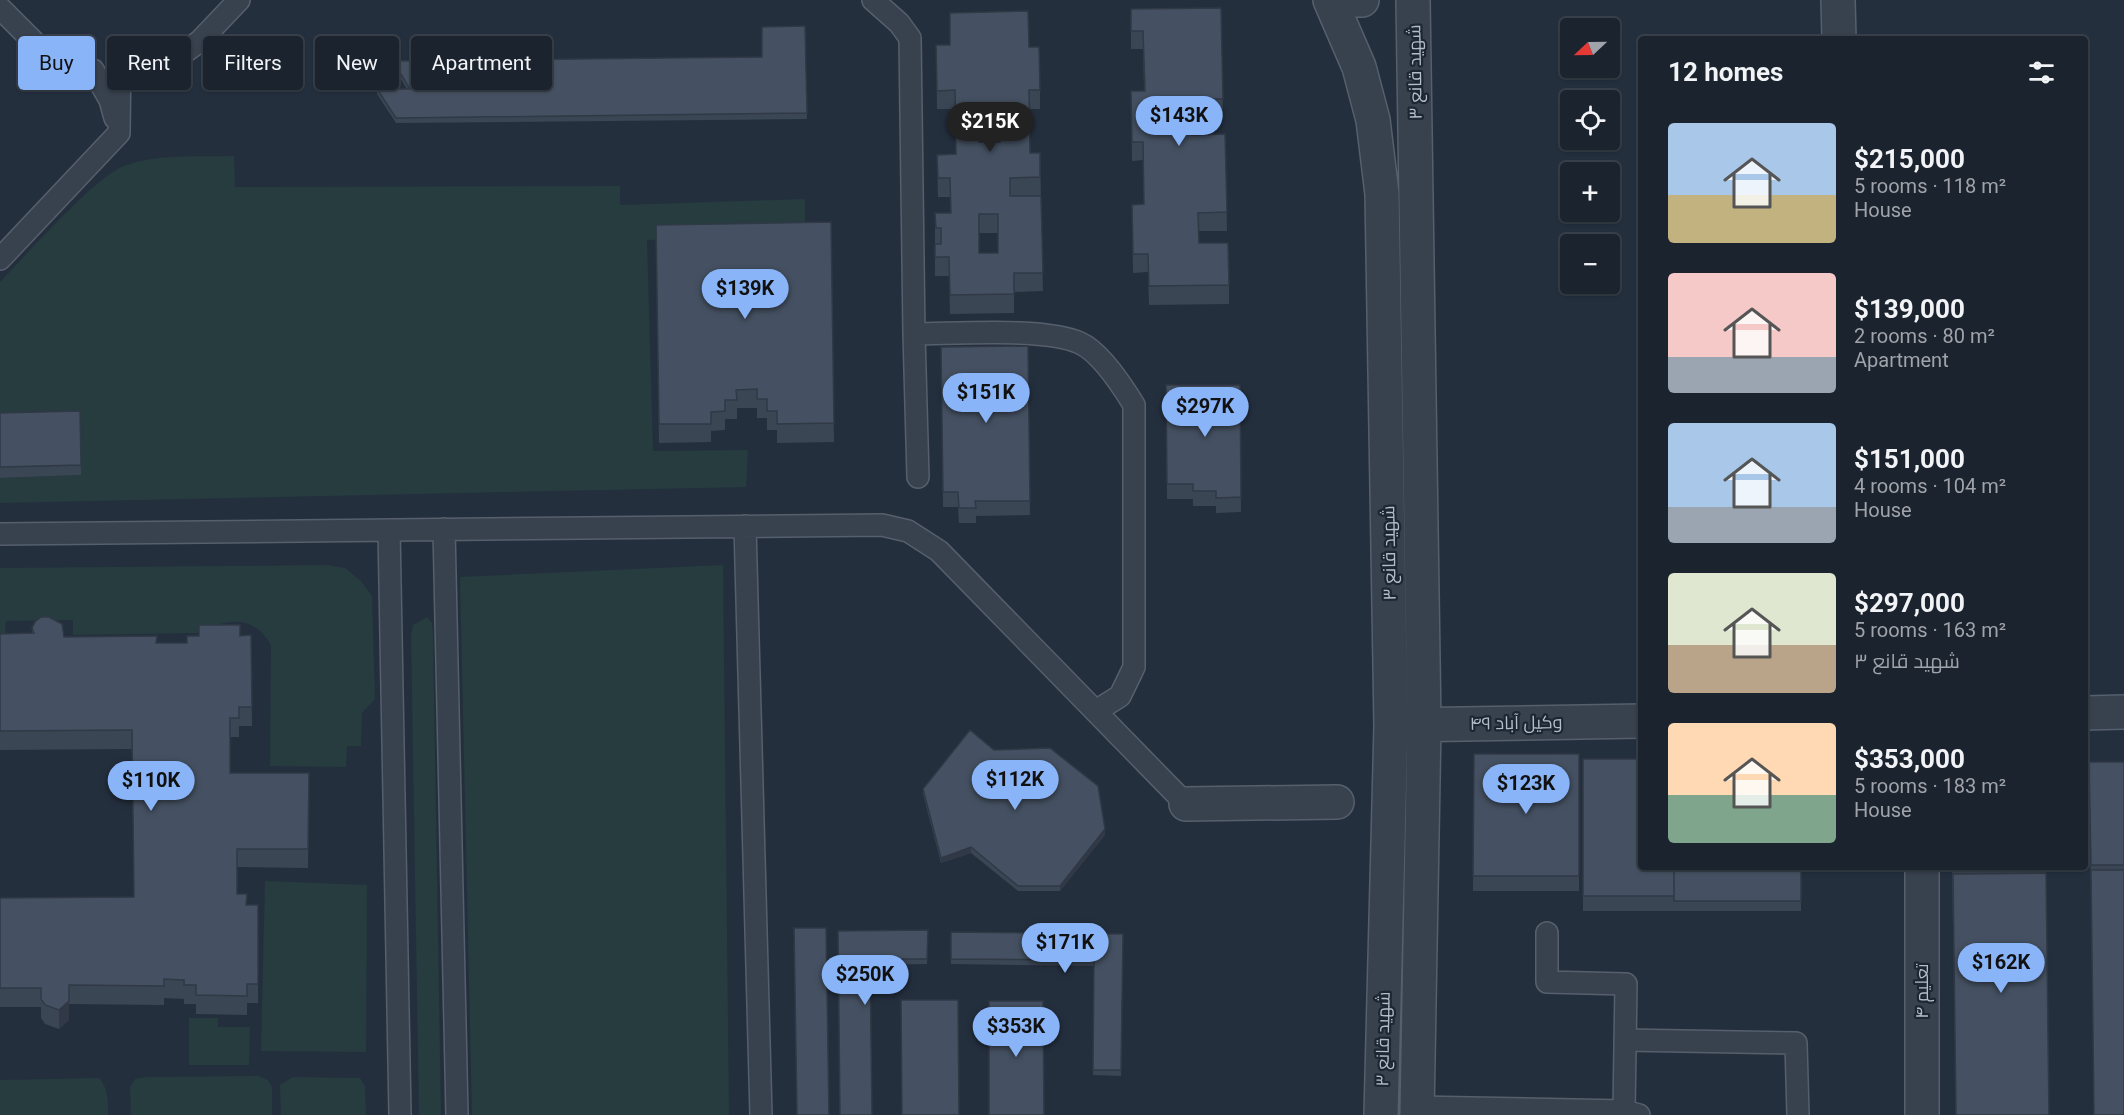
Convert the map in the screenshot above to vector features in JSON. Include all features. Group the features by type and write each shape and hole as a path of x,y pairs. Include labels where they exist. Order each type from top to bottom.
{"street":[{"name":"شهید قانع ۳","path":"1330,0 1359,67 1373,120 1382,194 1392,726 1381,1115"},
{"name":"شهید قانع ۳","path":"1413,0 1424,724 1417,1111"},
{"path":"1839,0 1839,36"},
{"path":"2088,713 2124,712"},
{"name":"وکیل آباد ۴۹","path":"1392,726 1638,722"},
{"path":"1186,804 1337,802"},
{"name":"تعلیم ۴","path":"1922,870 1922,1115"}],"lane":[{"path":"191,48 239,0"},
{"path":"873,0 899,23 910,38 918,477"},
{"path":"0,8 48,56 93,70 110,100 119,133"},
{"path":"0,259 119,133 120,90"},
{"path":"914,334 1042,334 1081,343 1114,373 1134,405 1134,667 1120,696 1096,711"},
{"path":"0,534 882,525 908,531 939,551 1186,804"},
{"path":"744,526 761,1115"},
{"path":"444,529 457,1115"},
{"path":"389,530 400,1115"},
{"path":"1417,1111 1632,1113 1625,1040 1626,984 1546,982 1547,933"},
{"path":"1625,1040 1796,1043 1798,1115"}],"green space":[{"path":"234,156 235,187 620,186 620,205 805,199 805,235 647,240 653,451 748,450 746,487 0,503 0,478 81,475 0,423 0,282 79,200 124,166 165,157"},
{"path":"328,565 345,568 361,581 372,596 375,699 362,713 361,746 347,746 346,767 270,766 271,645 264,635 247,623 219,624 197,633 73,635 73,620 6,621 5,636 0,636 0,568"},
{"path":"723,565 729,1115 472,1115 460,577"},
{"path":"427,617 432,623 433,634 441,1115 419,1115 411,635 413,625"},
{"path":"265,881 367,885 366,1052 261,1051"},
{"path":"189,1018 218,1018 218,1027 250,1027 249,1065 189,1065"},
{"path":"258,1076 268,1080 272,1087 272,1115 131,1115 130,1087 135,1079"},
{"path":"293,1077 360,1078 365,1086 366,1115 281,1115 280,1085"},
{"path":"99,1078 106,1091 108,1115 0,1115 0,1080"}],"building":[{"path":"1221,8 1223,99 1191,99 1192,135 1225,134 1227,212 1198,213 1199,243 1228,243 1229,285 1149,286 1148,254 1133,254 1132,205 1144,204 1143,142 1132,142 1131,91 1145,91 1143,31 1131,31 1131,9"},
{"path":"1028,11 1029,47 1039,47 1040,90 1029,90 1030,153 1040,153 1040,177 1010,178 1010,196 1041,196 1043,273 1014,273 1014,294 950,295 949,257 935,257 935,244 941,244 941,228 936,228 935,213 951,213 950,178 938,178 937,155 956,154 955,90 937,91 936,45 950,45 950,13","holes":["978,104 1000,104 1000,142 979,142","979,214 998,214 998,253 979,253"]},
{"path":"805,26 807,113 396,118 378,90 410,89 399,71 399,61 411,61 411,90 552,90 552,59 762,57 762,27"},
{"path":"831,222 834,423 777,424 777,411 767,411 767,399 757,399 757,389 736,390 737,400 725,400 725,411 711,412 711,424 659,424 656,225"},
{"path":"1028,346 1030,501 975,501 976,508 959,508 958,492 943,492 941,347"},
{"path":"1166,385 1240,385 1241,497 1216,498 1216,491 1193,491 1193,484 1167,484"},
{"path":"80,411 81,465 0,467 0,413"},
{"path":"41,617 49,617 62,624 64,637 157,636 156,643 187,643 187,636 199,636 199,625 240,625 240,636 251,635 252,707 239,707 239,718 230,718 230,773 309,773 308,849 237,849 237,894 247,894 246,905 258,905 258,984 247,984 247,996 196,995 196,985 184,985 184,980 164,979 164,986 69,985 69,1001 59,1010 45,1005 41,999 41,988 0,988 0,898 134,897 132,730 0,731 0,634 34,633 32,628"},
{"path":"970,730 994,750 1050,748 1098,786 1105,829 1060,886 1018,886 971,847 941,858 923,789"},
{"path":"1474,754 1579,754 1579,876 1473,876"},
{"path":"1583,759 1638,759 1638,870 1674,870 1674,896 1583,896"},
{"path":"2089,762 2124,762 2124,865 2091,865"},
{"path":"1674,870 1801,870 1801,901 1674,901"},
{"path":"2091,870 2124,870 2124,1115 2094,1115"},
{"path":"2046,873 2049,1115 1956,1115 1953,874"},
{"path":"794,928 826,928 829,1115 797,1115"},
{"path":"928,930 927,959 870,959 872,1115 840,1115 838,931"},
{"path":"951,932 1123,934 1121,1070 1093,1070 1094,960 951,959"},
{"path":"901,1000 958,1000 959,1115 902,1115"},
{"path":"989,1001 1043,1001 1044,1115 989,1115"}]}
